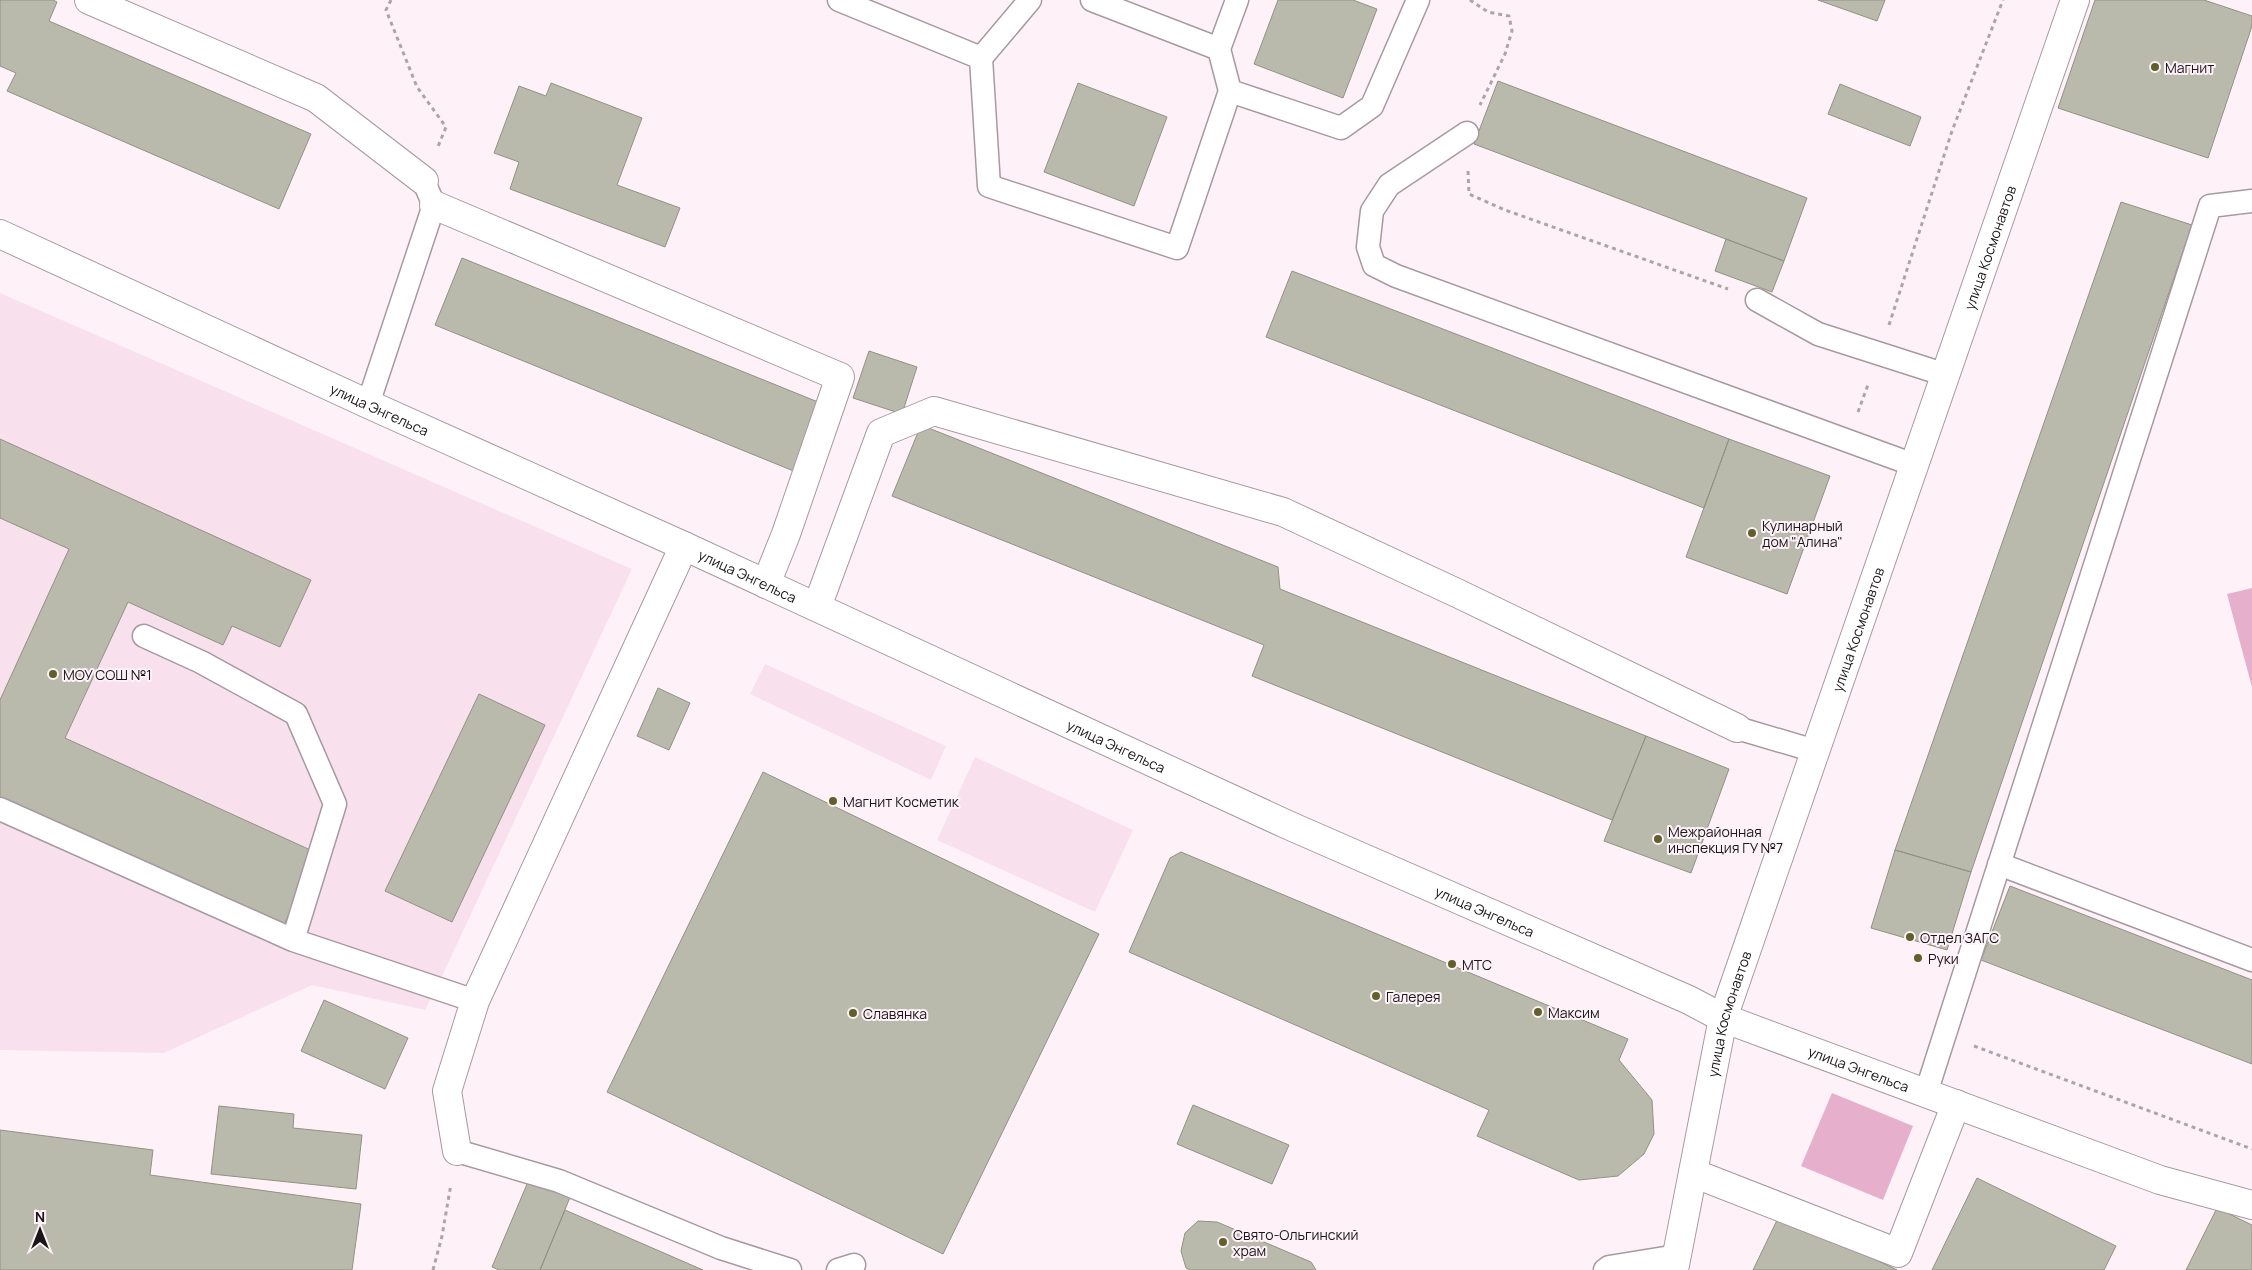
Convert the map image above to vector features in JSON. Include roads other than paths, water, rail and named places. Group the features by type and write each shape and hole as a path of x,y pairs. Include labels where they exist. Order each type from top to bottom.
{"street":[{"path":"89,0 316,98 429,193 840,377 786,534 766,584"},
{"name":"улица Космонавтов","path":"1676,1263 1723,1018 2075,0"},
{"name":"улица Энгельса","path":"0,234 368,404 684,546 1288,825 1680,996 1723,1018 2160,1180 2252,1205"},
{"path":"816,607 881,433 934,411 1283,512 1459,594 1737,728"},
{"path":"457,1151 447,1091 475,1001 684,546"},
{"path":"1693,1173 1898,1253 1956,1104"}],"lane":[{"path":"840,0 981,58"},
{"path":"1030,0 981,58 989,186 1177,248 1230,91 1219,48 1237,0"},
{"path":"1092,0 1219,48"},
{"path":"1230,91 1341,128 1372,106 1418,0"},
{"path":"1467,133 1389,185 1372,211 1368,247 1374,265 1396,276 1914,465"},
{"path":"368,404 429,193"},
{"path":"1926,1092 2210,206 2252,201"},
{"path":"1757,300 1818,334 1946,375"},
{"path":"144,636 201,662 296,714 335,804 292,940"},
{"path":"1737,728 1815,751"},
{"path":"0,809 292,940 475,1001"},
{"path":"1999,864 2252,960"},
{"path":"457,1151 559,1181 721,1248 790,1270"},
{"path":"1605,1270 1610,1267 1676,1263"}],"place":[{"name":"Магнит","path":"2155,67"},
{"name":"Кулинарный дом \"Алина\"","path":"1752,533"},
{"name":"МОУ СОШ №1","path":"53,674"},
{"name":"Магнит Косметик","path":"833,801"},
{"name":"Межрайонная инспекция ГУ №7","path":"1658,839"},
{"name":"Отдел ЗАГС","path":"1910,937"},
{"name":"Руки","path":"1918,958"},
{"name":"МТС","path":"1452,964"},
{"name":"Галерея","path":"1376,996"},
{"name":"Максим","path":"1538,1012"},
{"name":"Славянка","path":"853,1013"},
{"name":"Свято-Ольгинский храм","path":"1223,1242"}]}
